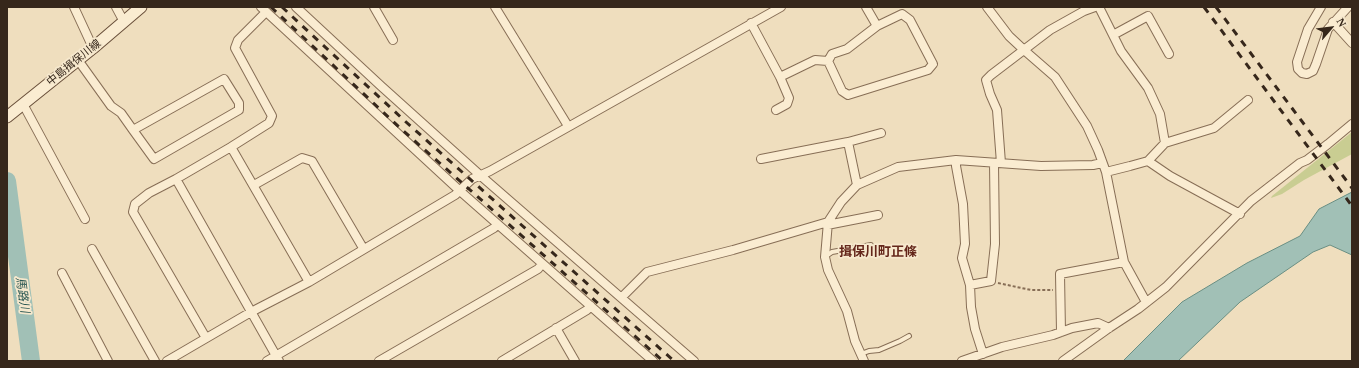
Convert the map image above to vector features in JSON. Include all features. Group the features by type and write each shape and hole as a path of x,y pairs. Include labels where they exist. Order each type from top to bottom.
{"main road":[{"name":"中島揖保川線","path":"7,117 93,48 141,7"}],"street":[{"path":"74,7 93,48"},
{"path":"116,7 124,22"},
{"path":"296,7 481,176 694,361"},
{"path":"374,7 394,40"},
{"path":"496,7 568,126"},
{"path":"167,361 251,312 309,282 363,248 460,191 472,180 781,7"},
{"path":"866,7 877,26"},
{"path":"987,7 1009,36 1056,77 1087,126 1106,172 1124,262 1146,302"},
{"path":"970,285 991,281 995,244 998,163 997,110 986,80 1050,30 1084,11 1095,7"},
{"path":"1099,7 1122,51 1148,88 1160,114 1165,143"},
{"path":"1321,7 1308,30 1297,62 1298,68 1302,73 1307,74 1313,71 1328,29 1348,7"},
{"path":"206,338 133,212 135,204 149,193 231,147 269,123 272,116 235,48 238,40 263,9 497,225 652,361"},
{"path":"902,14 910,20 933,64 928,70 848,95 842,91 828,61 832,54 848,49 877,26 902,14"},
{"path":"1113,35 1148,16 1170,54"},
{"path":"1333,22 1352,42"},
{"path":"751,23 780,77 789,98 787,104 776,110"},
{"path":"78,60 111,106 121,113 133,130 154,159 239,110 239,103 224,79 133,130"},
{"path":"780,77 815,60 828,61"},
{"path":"1106,172 1148,161 1165,143 1214,128 1248,100"},
{"path":"21,105 85,219"},
{"path":"1063,361 1166,287 1240,214 1251,201 1300,163 1307,160 1328,144 1352,124"},
{"path":"762,159 848,142 881,133"},
{"path":"848,142 857,185"},
{"path":"231,147 309,282"},
{"path":"254,185 302,158 312,161 363,248"},
{"path":"862,358 855,342 847,311 828,270 825,257 827,224 841,202 857,185 898,167 956,160 1041,166 1093,165 1102,163"},
{"path":"956,160 963,204 965,244 962,258 970,285 971,307 975,329 983,354"},
{"path":"1148,161 1170,176 1240,214"},
{"path":"176,179 277,358"},
{"path":"622,298 647,272 827,224 878,215"},
{"path":"267,361 277,358 497,225"},
{"path":"92,250 155,361"},
{"path":"1061,332 1060,274 1124,262"},
{"path":"379,361 538,269 542,264"},
{"path":"62,273 108,361"},
{"path":"503,361 587,310 591,306"},
{"path":"962,361 974,359 1002,347 1072,328 1098,323 1109,328"},
{"path":"556,328 575,361"}],"lane":[{"path":"825,257 832,252 871,245"},
{"path":"862,358 869,351 879,350 909,336"}],"path":[{"path":"991,281 1031,290 1060,290"}],"green space":[{"path":"1352,132 1352,154 1304,180 1282,194 1271,198 1272,196"}],"water":[{"path":"1352,192 1352,255 1330,245 1313,252 1240,302 1178,361 1123,361 1182,302 1247,263 1300,236 1319,209"}],"waterway":[{"name":"馬路川","path":"7,181 31,361"}],"railway":[{"path":"271,7 399,127 663,361"},
{"path":"282,7 406,122 674,361"},
{"path":"1204,7 1352,206"},
{"path":"1216,7 1352,188"}],"district":[{"name":"揖保川町正條","path":"878,253"}]}
